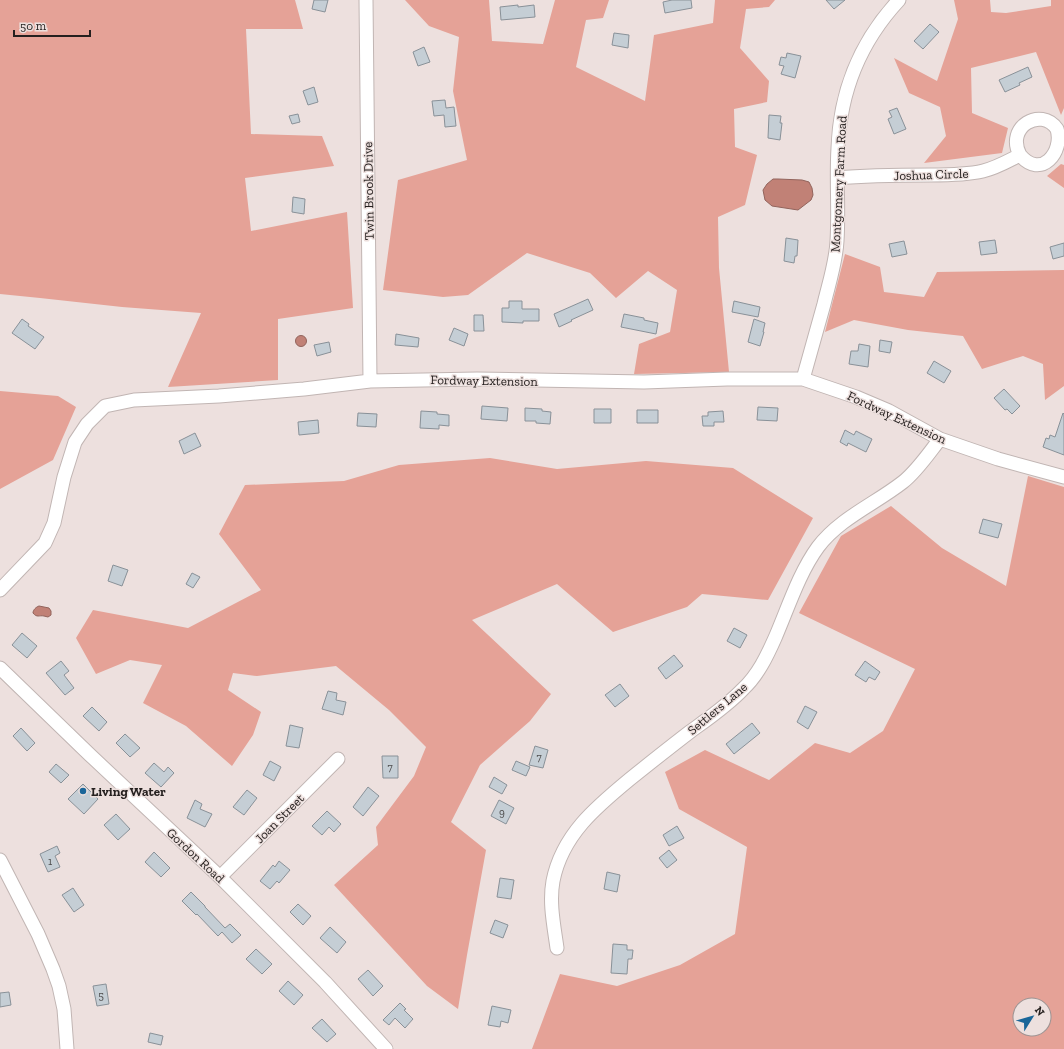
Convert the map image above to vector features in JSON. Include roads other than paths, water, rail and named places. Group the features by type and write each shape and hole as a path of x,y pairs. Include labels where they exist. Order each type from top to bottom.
{"street":[{"name":"Twin Brook Drive","path":"366,0 370,381"},
{"name":"Montgomery Farm Road","path":"803,380 831,278 837,242 839,125 843,102 850,79 864,46 876,26 899,0"},
{"name":"Joshua Circle","path":"838,178 855,176 966,174 994,168 1020,155"},
{"name":"Fordway Extension","path":"0,590 48,538 54,523 64,477 75,442 87,424 105,406 134,400 304,390 370,381 429,379 644,382 727,379 803,380 856,397 889,411 940,439 998,459 1064,477"},
{"name":"Settlers Lane","path":"557,948 551,905 553,881 564,848 577,828 602,802 744,689 764,660 803,573 818,548 833,530 843,522 905,481 923,462 940,439"},
{"name":"Gordon Road","path":"0,668 220,877 324,982 386,1049"},
{"name":"Joan Street","path":"220,877 338,759"},
{"path":"0,860 38,934 53,969 59,986 64,1009 68,1049"}],"place":[{"name":"Living Water","path":"83,791"}]}
